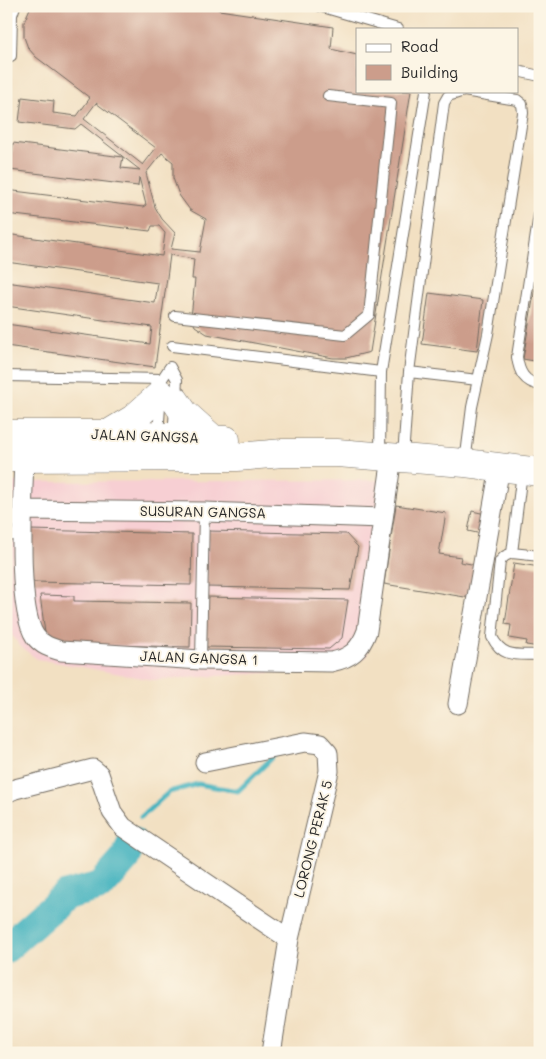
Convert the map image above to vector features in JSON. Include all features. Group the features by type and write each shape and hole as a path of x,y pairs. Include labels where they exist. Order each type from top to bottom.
{"main road":[{"path":"108,434 133,418 166,391 184,413 213,439"},
{"name":"JALAN GANGSA","path":"6,434 108,434 165,447 237,457 283,453 392,457 521,470"},
{"name":"JALAN GANGSA","path":"15,458 165,447 213,439 242,441 283,453"}],"street":[{"name":"JALAN GANGSA 1","path":"15,458 23,510 14,535 26,615 36,638 46,646 61,651 201,660 331,662 343,660 355,653 362,644 367,631 392,457"},
{"path":"458,704 521,470"},
{"name":"SUSURAN GANGSA","path":"23,510 204,512 383,518"},
{"name":"LORONG PERAK 5","path":"205,762 305,742 320,744 328,753 329,771 289,939 271,1053"},
{"path":"6,793 93,769 99,774 112,812 123,827 289,939"}],"lane":[{"path":"11,56 12,15 15,6"},
{"path":"319,6 395,28"},
{"path":"518,71 540,76"},
{"path":"392,457 381,372 426,92"},
{"path":"392,457 408,372 444,103 448,96 461,92"},
{"path":"465,463 478,380 488,334 523,113 522,104 517,100 470,92"},
{"path":"175,316 346,335 369,315 391,103 328,96"},
{"path":"540,208 517,357 519,372 526,380 540,385"},
{"path":"172,346 381,372"},
{"path":"408,372 478,380"},
{"path":"6,376 166,391"},
{"path":"165,447 166,391"},
{"path":"165,447 166,391"},
{"path":"512,553 521,470"},
{"path":"201,660 204,512"},
{"path":"540,556 512,553 505,556 500,562 492,637 497,648 506,653 540,656"}],"shaded area":[{"path":"396,480 367,657 329,669 153,680 37,659 21,647 8,630 7,482"}],"building":[{"path":"31,6 214,6 219,10 333,27 331,49 356,55 356,92 411,92 370,352 346,358 333,358 207,334 195,326 191,318 195,279 192,279 194,259 170,255 155,367 6,346 6,324 150,344 152,327 6,306 6,282 155,303 158,283 6,262 6,234 162,256 165,233 159,226 152,226 150,231 6,214 6,190 143,207 146,205 139,177 138,186 10,170 13,143 123,157 121,168 140,170 81,124 75,129 19,122 22,97 54,101 53,113 77,116 90,98 36,57 28,48 24,37 24,22","holes":["96,103 156,148 143,165 84,119","162,153 173,162 173,178 179,195 190,210 206,219 200,252 171,249 175,233 162,219 155,207 146,173"]},
{"path":"540,264 540,362 523,359"},
{"path":"429,293 483,300 477,351 422,344"},
{"path":"396,505 446,513 439,554 461,557 460,562 477,565 471,598 384,584"},
{"path":"472,511 490,515 486,535 468,531"},
{"path":"30,530 192,534 191,585 32,582"},
{"path":"208,531 346,534 358,547 350,590 207,587"},
{"path":"514,563 540,567 540,647 526,645 527,641 509,638 511,625 505,624"},
{"path":"40,595 74,596 74,601 191,603 190,647 57,644 45,633"},
{"path":"206,597 348,600 342,638 329,649 205,647"}],"waterway":[{"path":"141,817 169,792 198,784 238,791 275,755"},
{"path":"6,948 66,895 101,886 126,858 132,842"}]}
